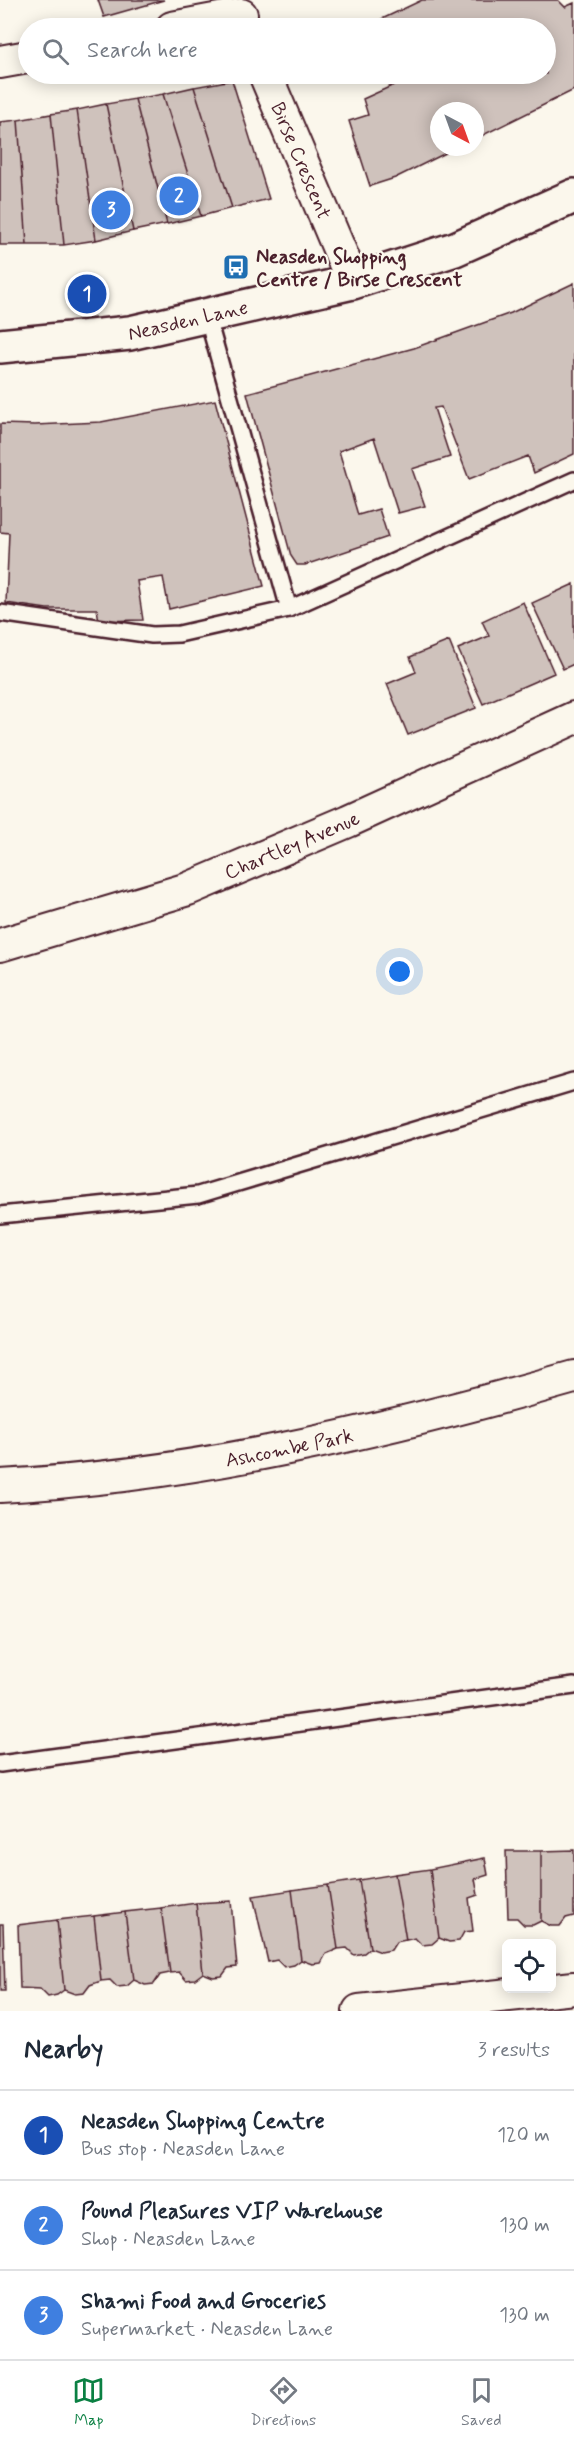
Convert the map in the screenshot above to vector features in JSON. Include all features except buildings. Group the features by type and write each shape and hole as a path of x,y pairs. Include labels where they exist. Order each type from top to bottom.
{"street":[{"path":"221,18 241,14"},
{"path":"0,62 18,59"},
{"name":"Birse Crescent","path":"269,84 353,282"},
{"name":"Neasden Lane","path":"0,346 130,333 353,282 455,249 574,196"},
{"name":"Chartley Avenue","path":"0,945 188,889 348,821 574,718"},
{"name":"Ashcombe Park","path":"0,1486 39,1484 236,1460 464,1408 574,1377"},
{"path":"359,2011 574,1988"}],"lane":[{"path":"207,316 289,609"},
{"path":"0,613 152,635 179,634 289,609 574,480"},
{"path":"0,1215 198,1195 574,1082"},
{"path":"0,1764 574,1686"}],"place":[{"name":"Pound Pleasures VIP Warehouse","path":"179,196"},
{"name":"Shami Food and Groceries","path":"111,210"},
{"name":"Neasden Shopping Centre / Birse Crescent","path":"236,267"},
{"name":"Neasden Shopping Centre","path":"87,294"}]}
